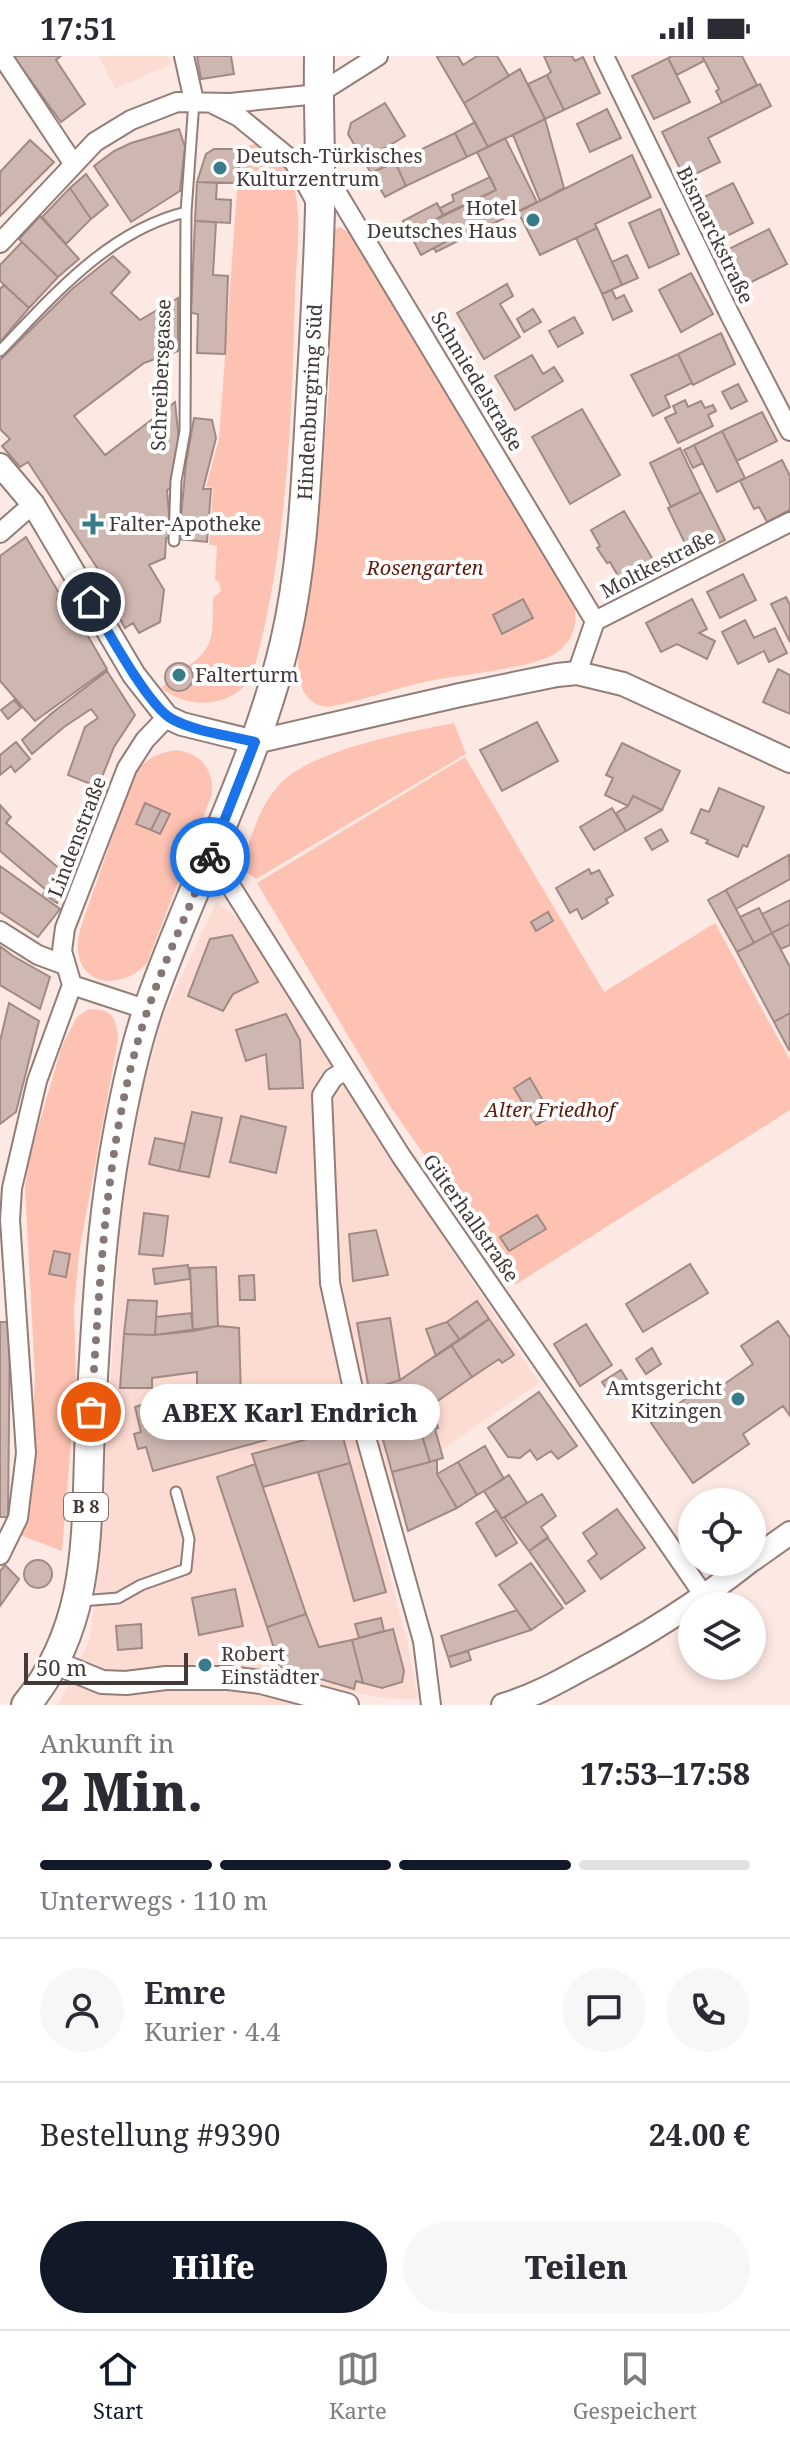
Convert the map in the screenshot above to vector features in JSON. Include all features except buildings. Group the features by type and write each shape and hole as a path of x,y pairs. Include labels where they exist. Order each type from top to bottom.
{"main road":[{"name":"Hindenburgring Süd","path":"255,742 286,640 303,523 320,209 319,56"},
{"name":"B 8","path":"26,1705 56,1663 78,1602 84,1562 91,1412 108,1195 129,1082 148,1010 255,742"}],"street":[{"path":"2,56 73,163"},
{"name":"Schreibersgasse","path":"184,56 202,102"},
{"path":"0,243 95,142 131,120 177,102 318,94 378,56"},
{"name":"Bismarckstraße","path":"604,56 790,431"},
{"path":"202,102 239,117 294,162 320,209"},
{"name":"Schmiedelstraße","path":"319,165 595,621"},
{"path":"0,465 33,504 134,675 167,717 182,724 255,742 474,692 577,673 623,684 790,761"},
{"path":"0,533 33,504"},
{"name":"Moltkestraße","path":"577,673 595,621 790,522"},
{"name":"Lindenstraße","path":"72,985 62,951 65,928 127,768 145,740 167,717"},
{"name":"Güterhallstraße","path":"209,860 225,877 401,1156 702,1592"},
{"path":"0,931 38,955 65,965"},
{"path":"0,1555 18,1518 26,1453 5,1216 37,1081 72,985 148,1010"},
{"path":"346,1070 333,1078 322,1095 330,1283 355,1398 423,1641 431,1705"},
{"path":"766,1550 790,1533"},
{"path":"711,1592 731,1576"},
{"path":"503,1705 553,1684 640,1640 678,1615"},
{"path":"56,1663 102,1682 228,1678 261,1682 347,1705"}],"lane":[{"name":"Schreibersgasse","path":"174,541 176,481 185,431 186,212 202,102"},
{"path":"0,351 85,266 141,227 186,212"},
{"path":"78,1602 118,1598 141,1585 186,1569 189,1539 176,1492"}],"shaded area":[{"path":"99,56 168,56 171,64 115,89"},
{"path":"216,902 245,924 368,1122 539,1383 370,1499 408,1645 418,1699 386,1698 327,1688 327,1705 56,1705 61,1701 90,1638 99,1568 121,1209 143,1089 163,1016"}],"green space":[{"path":"260,142 288,170 298,209 286,486 273,582 252,677 233,695 222,700 197,702 184,700 161,688 166,684 172,690 180,691 191,685 193,677 188,666 204,652 208,644 213,598 221,591 219,582 215,580 217,546 209,545 213,488 206,487 219,439 240,149"},
{"name":"Rosengarten","path":"340,227 349,233 361,250 570,593 576,618 568,641 556,653 545,658 514,667 429,681 327,707 311,701 306,695 300,682 298,657 319,512 329,388 332,235 333,230"},
{"path":"454,723 466,754 256,879 242,869 252,833 268,799 284,780 299,769 364,743"},
{"path":"176,750 192,755 204,764 211,777 212,794 147,963 126,978 103,980 85,969 79,959 78,941 82,924 134,775 152,758"},
{"name":"Alter Friedhof","path":"465,757 604,992 715,923 790,1060 790,1110 515,1285 390,1106 257,883"},
{"path":"89,1009 112,1016 118,1039 79,1253 74,1309 76,1383 62,1551 20,1535 31,1453 35,1378 25,1187 30,1154 62,1046 77,1017"}],"way so far":[{"path":"91,1412 108,1195 129,1082 148,1010 210,857"}],"place":[{"name":"Deutsch-Türkisches Kulturzentrum","path":"220,168"},
{"name":"Hotel Deutsches Haus","path":"533,220"},
{"name":"Falter-Apotheke","path":"93,524"},
{"name":"Falterturm","path":"179,675"},
{"name":"Amtsgericht Kitzingen","path":"738,1399"},
{"name":"ABEX Karl Endrich","path":"91,1412"},
{"name":"Robert Einstädter","path":"205,1665"}],"route":[{"path":"91,602 134,675 167,717 182,724 255,742 210,857"}]}
